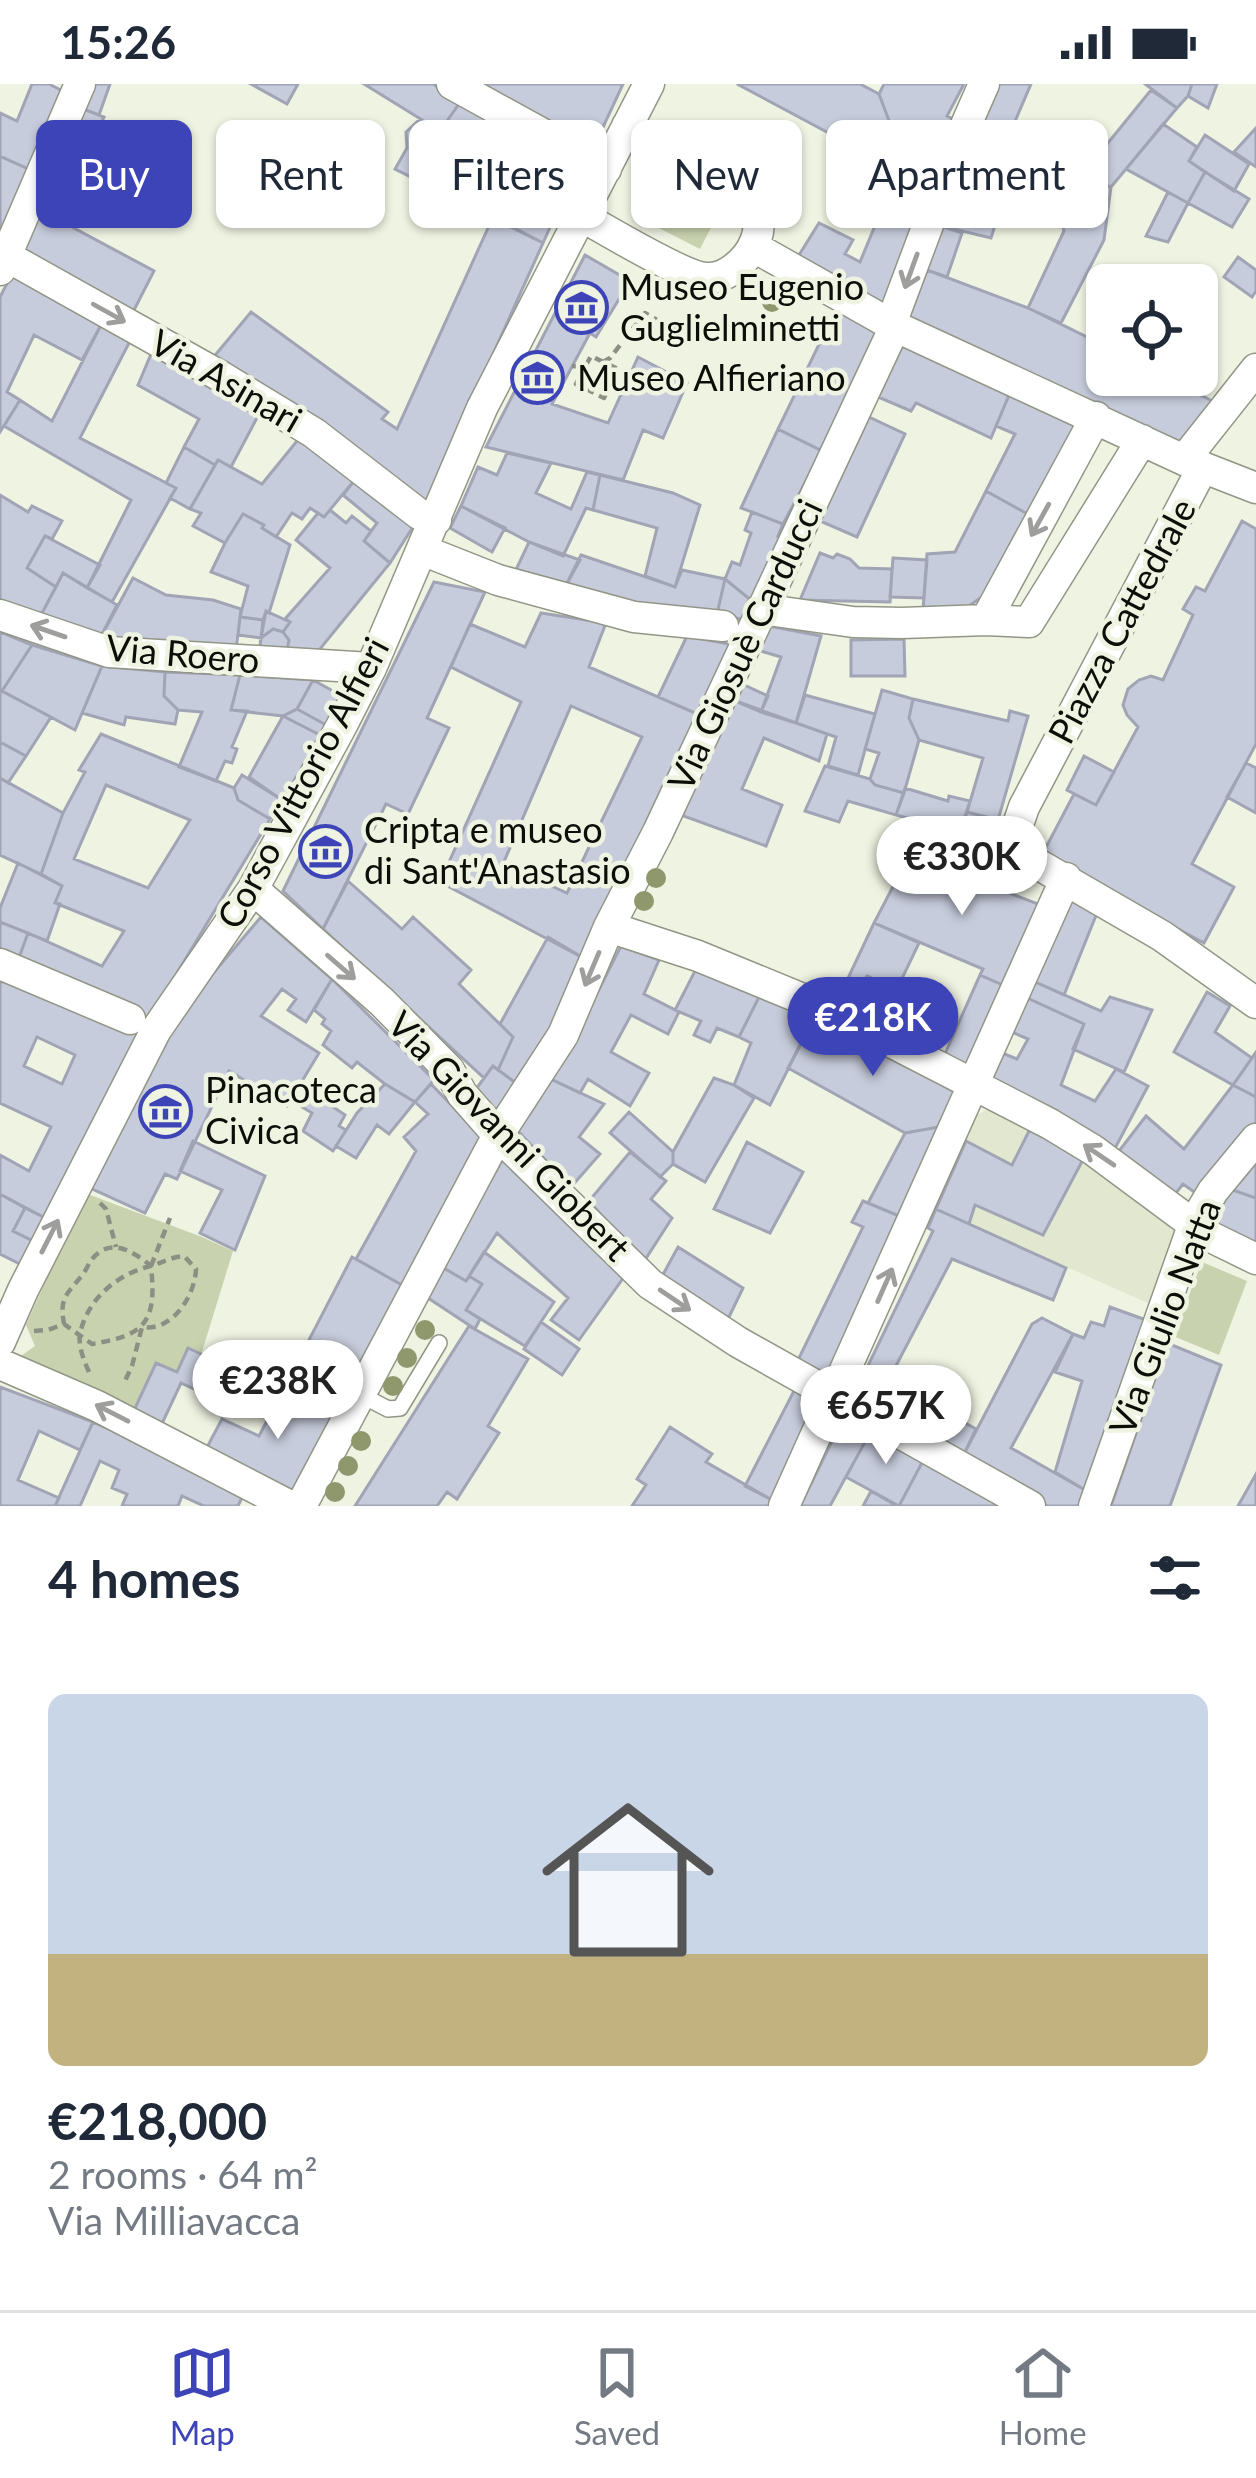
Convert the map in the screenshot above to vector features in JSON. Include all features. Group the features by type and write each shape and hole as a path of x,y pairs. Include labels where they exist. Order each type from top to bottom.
{"street":[{"path":"3,263 80,84"},
{"path":"452,84 517,120"},
{"name":"Corso Vittorio Alfieri","path":"607,165 649,84"},
{"name":"Via Giosuè Carducci","path":"302,1506 498,1135 563,1035 609,927 890,338 984,84"},
{"path":"604,228 707,278 736,269 754,247 761,220 753,195 627,126"},
{"name":"Corso Vittorio Alfieri","path":"1,1346 11,1284 156,1030 253,889 371,668 482,408 575,228"},
{"path":"754,247 892,325 1193,464 1250,390"},
{"name":"Via Asinari","path":"3,263 222,377 314,433 419,514 436,520"},
{"path":"761,609 853,622 986,620 1096,417"},
{"name":"Piazza Cattedrale","path":"986,620 1029,622 1142,440"},
{"name":"Piazza Cattedrale","path":"1066,878 1010,848 1024,807 1193,464 1256,488"},
{"path":"422,550 497,580 634,617 723,626"},
{"name":"Via Roero","path":"0,615 109,652 371,668"},
{"path":"784,1506 1066,878 1162,936 1256,1003"},
{"name":"Via Giovanni Giobert","path":"253,889 399,1019 449,1070 462,1094 498,1135 650,1284 738,1342 1030,1506"},
{"path":"609,927 698,956 827,1009 1050,1124 1093,1150 1208,1236 1256,1259"},
{"path":"0,964 130,1019"},
{"name":"Via Giulio Natta","path":"1094,1506 1194,1223 1213,1191 1256,1139"},
{"path":"1,1346 97,1406 290,1506"}],"lane":[{"path":"361,1395 388,1409 400,1408 440,1343"}],"path":[{"path":"603,362 645,313 685,336"},
{"path":"591,356 618,370 604,398 576,384 585,368 591,356"},
{"path":"572,366 585,368"},
{"path":"612,382 622,392"},
{"path":"95,1199 106,1209 116,1247"},
{"path":"117,1390 133,1366 152,1306 151,1266 170,1218"},
{"path":"79,1337 87,1316 113,1281 132,1270 151,1266 175,1256 184,1256 196,1269 196,1279 185,1303 166,1324 92,1344 79,1337 64,1324 64,1296 94,1257 116,1247 132,1249 151,1266"},
{"path":"1,1346 64,1324"}],"shaded area":[{"path":"659,228 711,228 700,249"},
{"path":"992,1107 1086,1154 1178,1222 1150,1304 936,1209 977,1115"},
{"path":"85,1193 233,1251 201,1355 188,1348 177,1372 156,1363 130,1419 18,1358 35,1346 26,1325"},
{"path":"1202,1262 1247,1281 1219,1355 1173,1336"}],"building":[{"path":"32,84 49,84 70,95 59,120 36,120 36,173 0,156 0,113 17,121"},
{"path":"87,84 110,84 99,115 78,107"},
{"path":"251,84 298,84 287,104"},
{"path":"364,84 433,84 461,101 448,120 422,120"},
{"path":"469,84 623,84 606,120 535,120"},
{"path":"737,84 860,84 879,94 889,120 826,120 826,132"},
{"path":"884,84 964,84 947,116 955,120 889,120 879,94"},
{"path":"996,84 1031,84 1016,120 981,120"},
{"path":"1145,84 1192,84 1177,108"},
{"path":"1192,84 1217,84 1208,108 1188,96"},
{"path":"1151,90 1177,108 1111,187 1108,143"},
{"path":"461,101 494,120 448,120"},
{"path":"78,107 104,117 103,120 72,120"},
{"path":"1163,124 1197,147 1189,161 1205,172 1188,203 1126,169"},
{"path":"1256,128 1256,167 1234,152"},
{"path":"409,129 409,176 395,169 407,148"},
{"path":"1205,135 1249,164 1234,191 1189,161"},
{"path":"0,156 36,175 0,252"},
{"path":"1205,172 1249,199 1232,227 1188,203"},
{"path":"1168,192 1188,203 1168,242 1146,236"},
{"path":"36,200 36,228 74,228 154,271 133,312 13,251"},
{"path":"819,223 853,240 845,254 860,262 874,228 915,228 883,309 794,263"},
{"path":"488,228 514,228 543,243 426,503 212,359 251,312 388,412 382,419 397,429"},
{"path":"513,228 550,228 543,243"},
{"path":"940,228 962,233 947,277 927,270"},
{"path":"949,228 994,228 991,238"},
{"path":"1106,228 1104,240 1092,264 1086,264 1086,275 1061,323 1028,308 1064,231"},
{"path":"585,255 630,281 596,337 590,333 552,404 608,423 638,357 687,383 663,438 643,430 623,480 486,447"},
{"path":"1238,257 1256,270 1252,297 1224,277"},
{"path":"927,270 1028,308 1086,337 1086,396 1202,396 1216,403 1182,449 908,320"},
{"path":"12,274 101,325 82,360 34,335 7,392 20,400 0,432 0,297"},
{"path":"839,303 885,325 822,451 778,429"},
{"path":"101,325 130,341 80,438 176,488 112,602 87,588 131,500 4,426 20,400 52,421"},
{"path":"905,340 1012,388 991,438 916,403 911,411 878,397"},
{"path":"151,354 259,414 231,467 218,460 215,465 184,447 199,419 138,385"},
{"path":"1012,388 1076,418 1080,430 1033,517 986,491 1015,434 996,426"},
{"path":"869,417 905,434 857,537 820,521"},
{"path":"778,429 822,451 783,524 741,508"},
{"path":"301,436 358,476 324,517 310,508 302,519 292,513 276,537 243,514 225,543 193,526 201,513 190,509 218,460 262,484"},
{"path":"184,447 215,465 190,509 170,498 176,488 166,483"},
{"path":"507,453 551,463 536,493 571,509 587,472 600,475 593,510 586,508 563,556 461,506 478,467 497,475"},
{"path":"600,475 673,493 700,505 675,587 645,576 657,528 593,510"},
{"path":"358,476 416,522 390,563 364,541 377,523 343,495"},
{"path":"986,491 1033,517 998,580 982,597 967,607 923,610 927,554 955,552"},
{"path":"0,495 28,512 32,506 62,521 52,539 45,536 27,568 56,587 40,617 0,602"},
{"path":"461,506 505,528 492,552 450,528"},
{"path":"330,510 346,523 352,516 371,531 364,541 390,563 311,660 287,650 289,640 283,632 290,622 285,619 330,568 296,540 318,513 324,517"},
{"path":"752,512 783,524 752,601 725,579 732,562 740,565 751,533 745,530"},
{"path":"243,514 290,545 263,620 240,617 248,586 211,572"},
{"path":"1242,521 1256,529 1256,744 1192,864 1234,887 1204,943 1042,855 1074,794 1096,805 1138,727 1123,705 1128,689 1151,676 1163,680 1193,615 1183,609 1196,587 1205,591"},
{"path":"45,536 100,565 87,588 63,573 56,587 27,568"},
{"path":"529,542 580,560 563,591 513,576"},
{"path":"820,553 850,559 859,568 892,569 890,602 800,600"},
{"path":"581,555 675,587 682,570 725,579 717,614 648,611 563,591"},
{"path":"893,558 927,560 924,598 890,597"},
{"path":"63,573 117,605 99,640 40,617"},
{"path":"133,578 166,595 213,600 241,609 236,650 145,645 102,635"},
{"path":"725,579 752,601 745,620 717,614"},
{"path":"434,582 485,592 427,718 449,728 408,814 386,804 323,929 283,891"},
{"path":"266,611 290,622 283,632 273,629 261,638"},
{"path":"541,613 606,623 589,667 702,716 587,960 440,882 521,702 451,667 470,624 525,647","holes":["571,706 642,737 567,893 503,864"]},
{"path":"240,617 263,620 261,638 238,635"},
{"path":"764,625 821,636 796,723 761,712 781,657 754,649"},
{"path":"273,629 289,640 287,650 265,655 261,638"},
{"path":"0,632 32,645 2,691 51,717 26,756 0,742"},
{"path":"687,636 734,645 702,716 658,697"},
{"path":"904,639 905,676 851,676 851,640"},
{"path":"32,645 102,666 75,730 2,691"},
{"path":"102,666 165,672 164,696 178,710 175,724 126,717 124,725 82,713"},
{"path":"165,672 240,675 231,710 247,711 232,747 237,749 232,763 225,761 216,781 179,767 202,712 178,710 164,696"},
{"path":"240,675 313,680 297,709 283,716 231,710"},
{"path":"313,680 344,697 328,726 297,709"},
{"path":"740,683 768,696 761,712 733,700"},
{"path":"882,690 913,699 909,718 919,740 904,793 875,785 870,779 879,753 865,749"},
{"path":"805,695 875,714 858,775 828,766 836,737 796,723"},
{"path":"913,699 1008,721 1010,711 1028,716 998,820 967,812 983,758 919,740 909,718"},
{"path":"733,700 827,734 819,761 764,738 742,789 782,805 766,846 678,814"},
{"path":"297,709 328,726 322,736 283,716"},
{"path":"283,716 322,736 282,800 249,777"},
{"path":"101,734 234,788 238,800 270,819 148,1021 17,963 28,933 102,966 124,931 55,903 62,886 41,874 63,813 85,772 79,770","holes":["106,785 190,820 148,888 74,859"]},
{"path":"0,742 26,756 8,783 0,778"},
{"path":"1084,756 1114,772 1096,805 1067,790"},
{"path":"1246,763 1256,768 1256,813 1227,797"},
{"path":"825,766 904,793 896,815 848,801 839,822 805,811"},
{"path":"242,775 282,800 270,819 238,800 234,788"},
{"path":"0,778 63,813 41,874 0,855"},
{"path":"905,788 948,801 949,796 970,801 960,832 896,815"},
{"path":"967,812 998,820 990,850 957,840"},
{"path":"976,846 990,850 979,882 965,876"},
{"path":"909,856 952,865 951,871 1046,907 1012,989 980,975 983,969 874,923"},
{"path":"18,863 62,886 47,941 0,922 0,908"},
{"path":"348,881 402,929 413,917 471,970 459,984 513,1037 498,1070 493,1066 484,1078 323,929"},
{"path":"1069,899 1097,913 1064,995 1031,980"},
{"path":"261,917 332,979 306,1022 288,1010 296,999 282,989 261,1016 319,1053 287,1106 229,1071 177,1179 165,1174 145,1213 88,1187 186,1005"},
{"path":"0,922 28,933 17,963 0,957"},
{"path":"874,923 919,943 897,989 867,976 856,998 884,1012 875,1031 834,1008"},
{"path":"548,937 587,960 520,1086 498,1070 513,1037 500,1024"},
{"path":"621,946 659,960 644,994 679,1012 668,1034 631,1015 611,1052 649,1073 630,1106 588,1079 580,1093 551,1079"},
{"path":"696,969 761,993 739,1037 717,1028 710,1042 694,1035 701,1021 675,1010"},
{"path":"7,970 142,1031 49,1220 0,1194 0,1155 29,1171 51,1127 0,1103 0,984","holes":["37,1037 75,1055 62,1084 24,1066"]},
{"path":"980,975 1012,989 971,1081 940,1065"},
{"path":"332,979 434,1080 415,1102 357,1062 352,1068 323,1045 331,1031 314,1010"},
{"path":"1031,980 1101,1011 1110,997 1152,1010 1124,1072 1073,1049 1084,1024 1023,996"},
{"path":"1207,992 1230,1006 1215,1032 1252,1058 1233,1085 1174,1052"},
{"path":"761,993 816,1014 770,1105 734,1085 751,1043 739,1037"},
{"path":"1023,996 1084,1024 1061,1085 1095,1101 1116,1069 1148,1086 1113,1152 986,1081 1002,1053 1017,1059 1028,1039 1007,1030"},
{"path":"816,1014 964,1097 950,1125 905,1133 788,1068"},
{"path":"1256,1052 1256,1097 1233,1085"},
{"path":"493,1066 520,1086 500,1112 473,1093"},
{"path":"714,1078 754,1098 705,1182 673,1164 673,1152"},
{"path":"551,1079 604,1104 579,1137 600,1154 571,1187 517,1130"},
{"path":"385,1084 415,1102 389,1134 377,1125 356,1158 336,1146 357,1113"},
{"path":"431,1084 486,1141 409,1289 356,1259 416,1151 404,1137 428,1114 415,1102"},
{"path":"1233,1085 1256,1097 1256,1125 1197,1194 1183,1184 1172,1198 1116,1155 1146,1116 1184,1149"},
{"path":"311,1092 345,1115 339,1126 346,1130 333,1151 303,1131 312,1113 302,1107"},
{"path":"629,1112 673,1152 673,1164 660,1177 610,1133"},
{"path":"950,1125 911,1221 868,1203 905,1133"},
{"path":"1031,1127 1086,1154 1043,1235 975,1205 969,1224 936,1209 966,1141 1012,1165"},
{"path":"193,1141 265,1176 235,1250 200,1233 222,1190 180,1171"},
{"path":"747,1142 803,1172 770,1233 714,1209"},
{"path":"630,1152 666,1181 651,1199 672,1218 643,1263 589,1201"},
{"path":"505,1155 624,1277 579,1340 551,1320 568,1298 497,1233 466,1281 442,1267"},
{"path":"1256,1156 1256,1198 1230,1189"},
{"path":"1230,1189 1256,1198 1256,1247 1206,1225"},
{"path":"0,1194 25,1208 13,1231 37,1243 24,1266 0,1254"},
{"path":"863,1201 911,1221 833,1384 796,1364 863,1227 852,1222"},
{"path":"25,1208 49,1220 37,1243 13,1231"},
{"path":"936,1209 1066,1268 1053,1300 952,1259 888,1381 976,1429 962,1458 862,1403 849,1379 855,1367 865,1372 933,1231 928,1228"},
{"path":"678,1247 743,1288 727,1321 660,1280"},
{"path":"484,1252 554,1302 525,1346 466,1310 482,1284 469,1276"},
{"path":"352,1257 409,1289 339,1417 284,1388"},
{"path":"442,1267 482,1284 466,1310 480,1319 475,1329 425,1296"},
{"path":"1110,1307 1146,1320 1090,1493 1055,1472 1082,1381 1055,1372 1073,1334 1084,1338 1091,1322 1104,1326"},
{"path":"1042,1318 1073,1334 1011,1448 1090,1493 1084,1506 1047,1506 962,1458 1032,1324"},
{"path":"541,1322 579,1349 562,1375 524,1349"},
{"path":"469,1326 528,1359 488,1426 499,1433 457,1499 447,1492 437,1506 355,1506"},
{"path":"1167,1343 1221,1365 1170,1506 1111,1506"},
{"path":"188,1348 246,1375 231,1406 181,1383 158,1432 130,1419 156,1363 177,1372"},
{"path":"0,1387 93,1422 80,1450 39,1431 18,1480 59,1498 55,1506 0,1506"},
{"path":"796,1387 821,1400 774,1501 745,1486"},
{"path":"284,1388 339,1417 297,1494 205,1451 222,1419 259,1436"},
{"path":"845,1415 872,1429 830,1506 800,1506"},
{"path":"93,1422 247,1487 238,1506 204,1506 182,1496 178,1506 122,1506 127,1494 112,1488 119,1470 100,1461 80,1506 55,1506"},
{"path":"670,1427 712,1454 706,1462 776,1506 632,1506 646,1485 637,1479"},
{"path":"872,1429 925,1457 899,1506 846,1477"},
{"path":"925,1457 1013,1506 899,1506"},
{"path":"1256,1474 1256,1506 1238,1506"},
{"path":"871,1491 897,1506 863,1506"}],"place":[{"name":"Museo Eugenio Guglielminetti","path":"581,308"},
{"name":"Museo Alfieriano","path":"538,378"},
{"name":"Cripta e museo di Sant'Anastasio","path":"325,851"},
{"name":"Pinacoteca Civica","path":"166,1111"}]}
